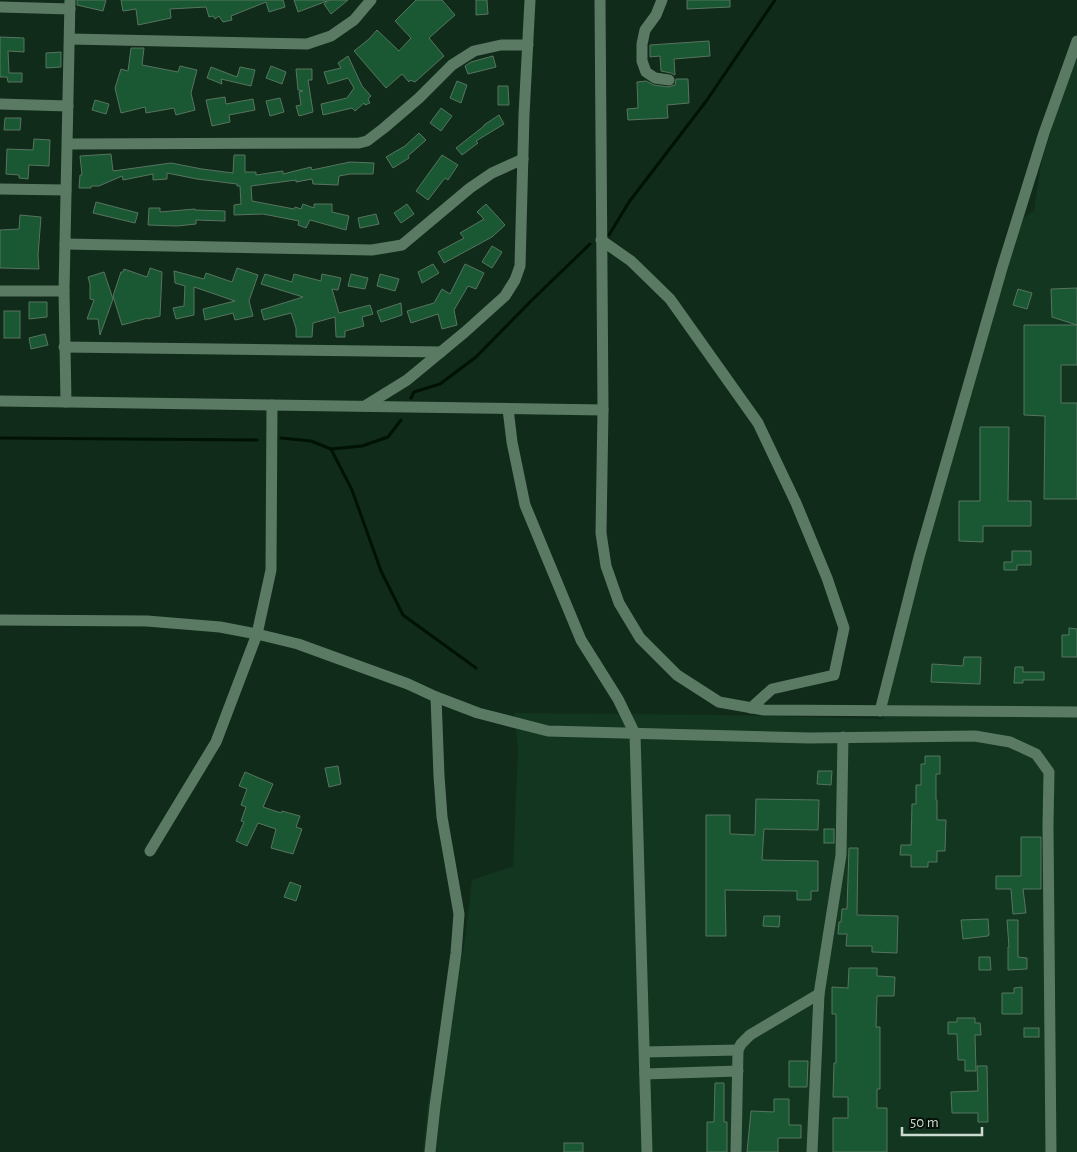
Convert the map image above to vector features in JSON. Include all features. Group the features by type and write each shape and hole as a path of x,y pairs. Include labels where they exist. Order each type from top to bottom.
{"street":[{"path":"70,39 307,44 331,36 354,20 371,0"},
{"path":"364,407 407,380 457,340 504,296 515,280 520,266 530,0"},
{"path":"600,0 603,410 601,533 606,566 620,603 640,638 677,675 719,702 751,708 764,710 1077,712"},
{"path":"662,0 656,15 645,30 642,44 642,61 646,72 655,78 669,80"},
{"path":"0,7 70,4 64,292 66,402"},
{"path":"880,711 919,557 1002,268 1044,133 1077,41"},
{"path":"68,144 359,143 367,141 384,128 419,98 452,65 474,52 501,45 528,45"},
{"path":"0,104 68,106"},
{"path":"65,244 372,250 402,245 470,188 492,173 523,159"},
{"path":"0,189 66,190"},
{"path":"601,240 630,261 670,299 758,423 796,503 827,578 844,628 834,675 772,689 751,708"},
{"path":"0,291 64,292"},
{"path":"64,347 441,352"},
{"path":"0,401 603,410"},
{"path":"150,852 216,742 257,634 271,570 272,405"},
{"path":"508,409 512,442 525,505 581,640 618,699 635,734 647,1152"},
{"path":"0,620 147,621 220,627 257,634 298,644 408,684 478,713 548,731 843,737 975,736 1010,742 1036,754 1049,772 1051,1152"},
{"path":"430,1152 434,1106 456,953 459,914 442,817 438,776 436,697"},
{"path":"812,1152 819,994 841,854 843,737"},
{"path":"736,1152 738,1050 741,1044 750,1035 819,994"},
{"path":"645,1052 738,1050"},
{"path":"645,1074 738,1071"}],"shaded area":[{"path":"1077,46 1077,1152 423,1152 428,1102 464,946 472,880 513,866 518,749 514,713 883,719 889,661 1020,220 1034,211 1041,164"}],"building":[{"path":"77,0 106,0 103,11 77,5"},
{"path":"121,0 283,0 285,7 269,12 266,2 231,16 232,20 223,22 219,16 215,19 213,16 209,17 206,7 170,9 171,18 138,25 136,9 123,11"},
{"path":"294,0 327,0 327,1 298,12"},
{"path":"329,0 348,0 331,14 324,4"},
{"path":"416,0 442,0 455,15 429,38 444,56 415,82 410,80 409,82 402,74 386,88 354,51 377,30 399,51 411,38 395,21"},
{"path":"476,0 487,0 488,14 476,15"},
{"path":"687,0 730,0 730,7 687,9"},
{"path":"0,37 24,38 24,52 8,51 9,73 22,73 22,82 8,82 7,77 0,77"},
{"path":"709,41 710,56 674,59 675,75 661,71 660,56 650,57 650,45"},
{"path":"131,48 144,48 142,65 178,72 180,66 197,70 191,93 195,110 176,115 174,108 146,113 145,107 121,113 115,88 121,69 128,71"},
{"path":"61,52 61,67 46,68 46,53"},
{"path":"348,56 362,86 371,96 368,99 370,103 365,105 364,103 355,111 352,108 323,115 321,104 347,98 354,88 348,78 328,84 324,72 341,68 338,63"},
{"path":"493,56 496,67 468,74 465,66 471,62"},
{"path":"271,66 286,72 282,84 266,78"},
{"path":"211,67 237,77 240,67 255,70 251,86 221,79 222,84 207,78"},
{"path":"296,69 312,69 312,80 308,80 313,112 299,116 296,106 301,105 299,92 303,91 298,90"},
{"path":"676,79 688,79 689,103 667,105 668,118 628,120 627,109 638,108 637,82 646,81 654,85 668,87 675,85"},
{"path":"457,81 467,85 461,103 450,98"},
{"path":"498,86 508,86 509,105 498,105"},
{"path":"225,97 226,104 253,99 255,110 229,115 230,122 212,126 206,100"},
{"path":"280,98 284,112 270,116 266,101"},
{"path":"95,100 109,104 106,114 92,110"},
{"path":"441,108 452,116 441,131 430,123"},
{"path":"499,115 504,124 476,141 478,143 462,155 456,148"},
{"path":"5,118 21,118 20,130 4,130"},
{"path":"419,133 426,140 408,156 409,158 393,168 386,157 405,146"},
{"path":"34,139 50,140 49,166 29,165 28,179 19,178 19,175 6,174 7,149 33,150"},
{"path":"111,154 113,171 171,163 233,173 234,155 245,155 245,172 256,172 256,175 283,171 283,174 311,167 312,170 350,162 374,163 373,174 339,176 338,185 313,184 312,179 251,186 252,201 294,209 295,207 301,209 303,204 314,208 314,204 332,204 332,212 349,216 346,230 310,220 306,228 298,225 299,221 263,214 234,215 234,205 241,204 240,186 237,186 237,184 167,173 167,179 153,180 153,174 123,180 122,176 99,186 79,188 80,175 82,175 80,156"},
{"path":"442,155 458,165 448,180 445,178 428,200 416,191"},
{"path":"96,202 138,213 135,223 93,213"},
{"path":"407,204 414,214 401,223 394,213"},
{"path":"486,204 505,225 492,237 444,263 438,252 464,238 460,233 484,219 477,212"},
{"path":"149,208 160,208 160,212 195,209 225,211 225,221 196,220 196,224 177,226 148,225"},
{"path":"376,214 379,224 360,228 358,218"},
{"path":"20,215 41,217 38,255 39,269 0,268 0,230 19,229"},
{"path":"492,246 502,252 492,268 482,262"},
{"path":"433,264 439,273 422,283 418,272"},
{"path":"465,264 484,273 476,289 468,286 454,310 457,325 442,329 438,314 411,323 407,311 434,303 442,289 450,294"},
{"path":"150,268 162,272 160,316 122,325 113,296 121,272 124,269 147,277"},
{"path":"237,268 258,275 249,301 253,316 235,320 233,313 205,320 203,309 235,301 194,287 194,315 176,319 173,308 184,306 185,286 175,283 174,271 204,279 206,273 232,282"},
{"path":"104,272 113,299 100,335 98,319 87,319 94,300 90,299 88,277"},
{"path":"265,274 292,282 294,274 321,281 322,274 341,278 338,290 332,289 339,313 370,305 373,314 362,317 364,326 345,331 345,337 336,337 335,317 313,323 312,337 296,337 296,328 291,313 264,320 261,310 303,297 261,284"},
{"path":"351,274 368,278 365,289 348,286"},
{"path":"380,274 399,279 395,291 377,286"},
{"path":"1077,288 1077,325 1052,317 1051,289"},
{"path":"1018,289 1032,293 1027,309 1013,305"},
{"path":"29,302 47,302 47,317 29,319"},
{"path":"401,303 402,315 381,322 377,311"},
{"path":"4,311 20,311 20,338 4,338"},
{"path":"1024,325 1077,325 1077,365 1061,365 1061,403 1077,403 1077,499 1044,499 1045,416 1024,415"},
{"path":"45,334 48,345 31,349 29,338"},
{"path":"980,427 1009,427 1008,501 1031,501 1031,526 983,526 983,542 959,541 959,501 980,501"},
{"path":"1012,551 1031,551 1031,565 1017,565 1017,570 1004,570 1004,562 1012,562"},
{"path":"1069,628 1077,629 1077,657 1062,657 1062,635 1069,635"},
{"path":"964,657 981,657 980,684 931,682 932,664 963,666"},
{"path":"1015,667 1023,667 1023,672 1044,672 1044,680 1023,680 1023,683 1014,683"},
{"path":"925,756 940,756 940,774 936,774 937,820 946,820 945,851 937,851 937,862 928,862 928,867 911,867 911,855 900,855 901,845 911,845 912,804 916,804 916,785 921,785 921,764 925,764"},
{"path":"338,766 341,784 329,787 325,768"},
{"path":"818,771 832,771 831,785 817,784"},
{"path":"245,772 273,784 263,807 281,813 282,811 300,816 296,827 302,829 293,854 271,848 276,829 258,823 247,846 236,841 244,822 241,821 246,807 241,805 247,789 239,786"},
{"path":"756,799 819,800 818,830 764,829 762,860 818,861 818,891 811,891 811,900 797,900 797,891 725,890 726,936 706,936 706,815 730,815 730,834 755,835"},
{"path":"824,829 834,829 834,843 824,843"},
{"path":"1021,837 1041,837 1041,889 1023,889 1026,913 1013,914 1011,889 996,889 996,876 1021,876"},
{"path":"849,848 858,848 857,915 898,916 897,953 872,952 872,946 846,946 847,934 838,934 842,909 847,909"},
{"path":"290,882 301,886 296,901 284,897"},
{"path":"764,916 780,916 779,927 763,926"},
{"path":"988,919 988,936 963,939 961,920"},
{"path":"1007,920 1018,920 1018,957 1027,958 1027,969 1008,970"},
{"path":"979,957 990,957 991,970 979,970"},
{"path":"849,968 877,968 877,976 895,977 894,996 877,996 876,1027 880,1027 880,1089 877,1089 877,1108 887,1108 887,1152 833,1152 833,1118 848,1118 848,1097 833,1097 834,1063 836,1063 836,1014 832,1014 832,987 848,988"},
{"path":"1022,987 1022,1014 1002,1014 1002,993 1014,993 1014,988"},
{"path":"957,1018 975,1018 975,1023 980,1023 981,1035 975,1035 976,1071 965,1071 965,1060 958,1060 957,1034 948,1034 948,1022 957,1022"},
{"path":"1024,1028 1039,1028 1039,1037 1024,1037"},
{"path":"789,1061 808,1061 807,1087 789,1087"},
{"path":"977,1066 987,1066 988,1122 978,1122 978,1113 952,1113 951,1092 978,1091"},
{"path":"715,1083 724,1083 724,1122 727,1122 727,1152 707,1152 707,1122 714,1122"},
{"path":"774,1099 789,1099 789,1125 801,1125 801,1138 778,1138 778,1152 747,1152 751,1111 774,1112"},
{"path":"564,1143 583,1143 583,1152 564,1152"}],"waterway":[{"path":"609,235 629,202 707,100 775,0"},
{"path":"411,398 414,392 440,384 476,357 590,244"},
{"path":"331,449 362,446 388,437 401,420"},
{"path":"0,438 257,440"},
{"path":"281,438 311,441 331,449 352,490 381,571 403,615 476,668"}]}
